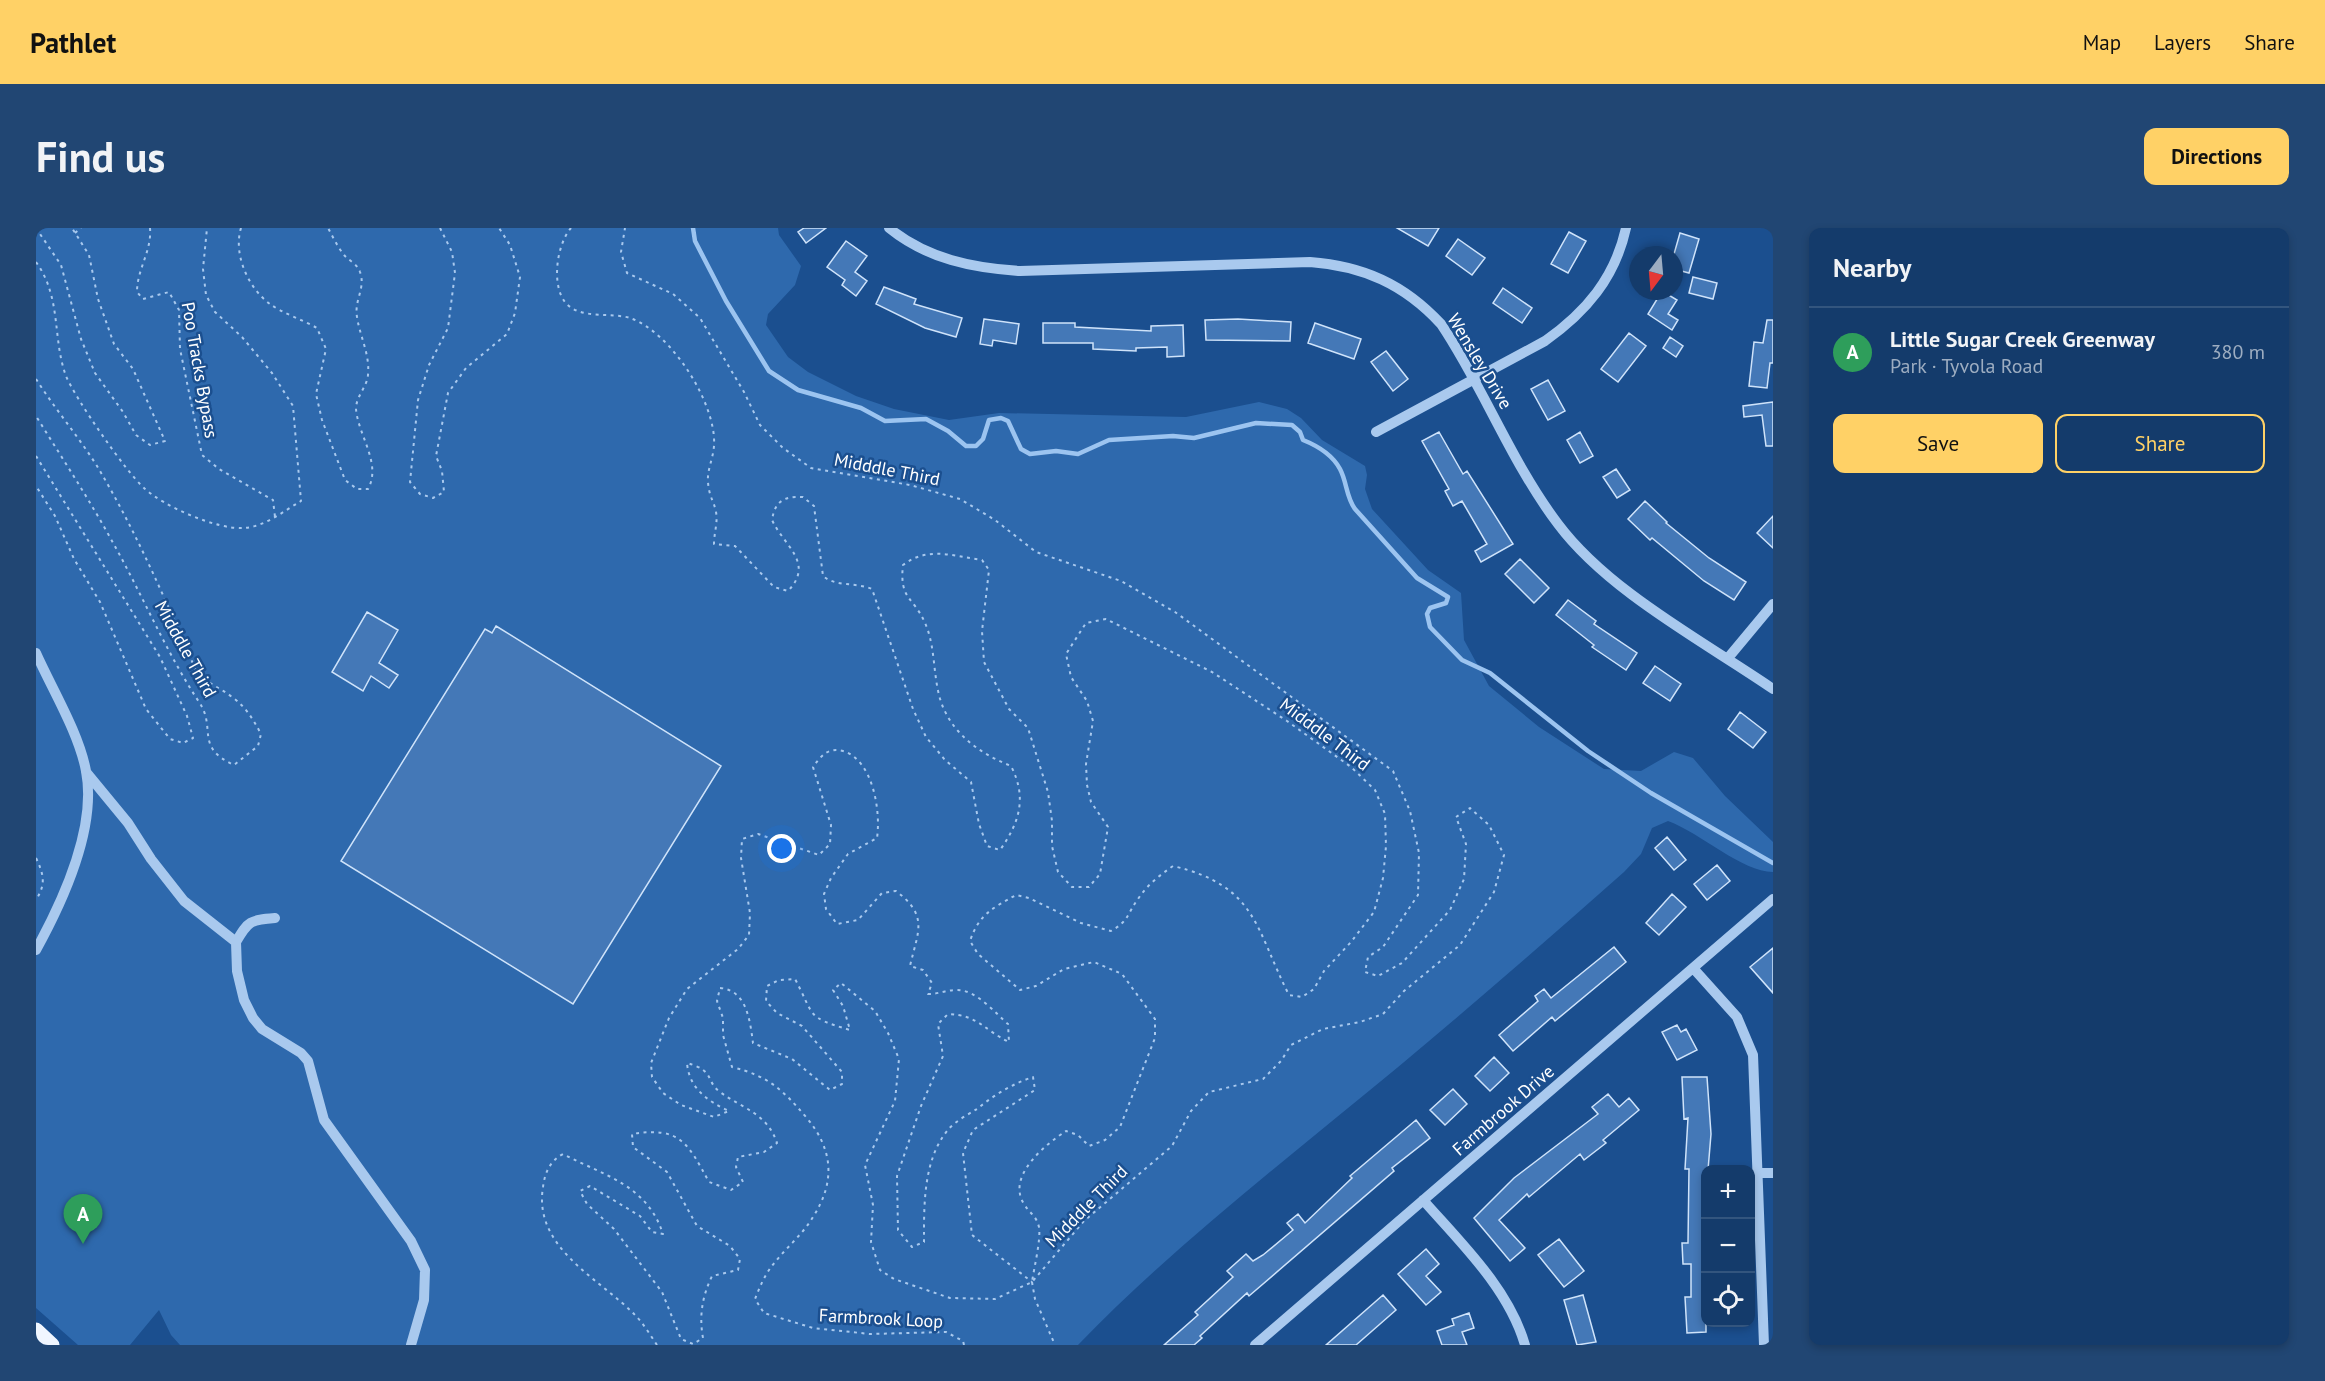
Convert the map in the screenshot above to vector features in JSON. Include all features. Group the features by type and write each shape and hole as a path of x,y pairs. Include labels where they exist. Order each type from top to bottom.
{"street":[{"name":"Wensley Drive","path":"889,228 932,253 986,268 1020,271 1310,262 1360,269 1384,279 1424,306 1446,330 1538,495 1582,551 1635,597 1773,689"},
{"path":"1376,432 1545,341 1588,306 1614,266 1626,228"},
{"path":"1728,658 1773,604"},
{"path":"36,653 78,745 86,772 86,809 77,856 63,895 36,950"},
{"path":"86,772 128,823 151,859 184,901 236,942"},
{"name":"Farmbrook Drive","path":"1255,1345 1773,899"},
{"path":"275,918 246,924 236,942 237,971 244,1000 253,1018 262,1029 301,1053 308,1061 324,1120 411,1241 425,1270 424,1300 411,1345"},
{"path":"1693,968 1737,1017 1750,1045 1755,1065 1764,1345"},
{"path":"1758,1173 1773,1173"},
{"path":"1423,1200 1498,1289 1511,1310 1525,1345"}],"path":[{"path":"36,228 61,266 81,339 95,374 123,412 136,435 150,444 165,441 133,369 114,344 98,299 89,255 72,228"},
{"path":"75,233 81,228"},
{"name":"Poo Tracks Bypass","path":"150,228 150,245 137,282 137,292 143,299 170,292 174,298 178,310 180,349 188,394 202,454 219,469 273,500 275,517"},
{"path":"36,262 43,272 56,310 66,376 93,420 144,489 189,514 221,526 245,528 275,517 301,501 292,406 272,373 242,337 215,312 206,295 203,269 207,228"},
{"path":"241,228 238,237 241,263 253,286 270,305 317,328 326,349 316,394 330,447 345,480 357,489 368,489 374,479 366,440 358,423 356,407 360,392 367,381 369,364 356,315 364,285 360,269 344,255 328,228"},
{"path":"440,228 452,252 455,273 448,328 429,364 418,400 410,482 420,494 433,498 444,492 442,471 436,456 448,393 466,368 507,334 515,313 519,277 510,245 499,228"},
{"name":"Midddle Third","path":"571,228 558,260 557,281 565,302 580,312 629,318 649,327 699,387 711,417 714,446 708,475 709,498 716,509 714,544 735,546 774,587 788,591 796,583 800,573 796,557 772,520 774,509 781,499 791,496 803,496 814,506 823,576 841,584 850,582 872,589 913,709 926,737 945,760 971,782 979,824 987,846 1000,850 1016,824 1020,784 1011,766 986,757 965,740 949,719 939,695 925,621 908,599 901,581 903,565 915,556 942,554 982,560 989,570 982,631 984,662 1009,709 1028,728 1048,792 1052,821 1052,846 1058,872 1071,887 1089,887 1100,874 1108,827 1092,802 1087,785 1086,764 1093,721 1088,701 1071,677 1066,654 1086,623 1106,619 1212,672 1287,720 1350,767 1375,790 1385,814 1386,846 1383,878 1374,912 1324,971 1314,989 1302,997 1289,995 1269,948 1235,893 1211,878 1173,866 1157,877 1137,900 1125,924 1111,931 1081,923 1029,898 1016,895 993,908 976,923 970,941 978,954 1020,990 1036,986 1064,969 1094,962 1122,974 1155,1018 1155,1038 1120,1127 1105,1140 1089,1146 1078,1136 1066,1131 1032,1157 1021,1190 1023,1204 1035,1215 1040,1230 1032,1282"},
{"name":"Midddle Third","path":"625,228 621,252 627,273 673,294 700,318 744,392 760,425 783,448 811,468 910,484 960,499 996,520 1036,552 1122,581 1175,612 1393,771 1410,811 1419,853 1418,895 1383,947 1368,957 1365,972 1378,976 1402,963 1450,910 1464,879 1466,844 1456,817 1470,808 1489,825 1504,855 1494,892 1460,945 1404,991 1383,1014 1360,1022 1323,1029 1291,1045 1263,1079 1209,1092 1191,1111 1172,1146 1084,1221 1032,1282"},
{"name":"Midddle Third","path":"36,379 67,419 98,467 151,572 197,673 205,681 232,696 249,712 261,734 258,746 234,765 219,758 206,737 205,711 185,681 112,539 36,416"},
{"name":"Midddle Third","path":"36,456 160,657 188,716 193,738 183,743 170,739 146,710 99,602 74,560 55,516 36,486"},
{"path":"657,1345 637,1316 572,1261 545,1226 540,1202 544,1175 554,1159 563,1154 626,1185 641,1195 657,1217 663,1233 652,1232 640,1216 590,1186 580,1191 587,1204 614,1229 662,1292 681,1339 693,1344 703,1338 700,1321 703,1301 712,1276 738,1270 740,1259 730,1246 697,1226 667,1172 633,1147 632,1134 658,1132 677,1137 690,1146 709,1182 731,1190 743,1182 736,1167 738,1157 764,1152 777,1143 773,1129 760,1116 718,1091 711,1077 702,1067 687,1063 688,1076 697,1090 729,1112 714,1117 681,1105 663,1093 652,1077 651,1063 669,1018 687,989 738,949 749,935 750,913 741,858 742,839 758,834 819,855 830,844 831,825 813,767 822,754 837,750 852,754 864,766 877,801 879,822 877,838 849,854 831,878 825,894 826,909 837,924 858,920 882,893 896,891 910,902 919,917 919,933 910,966 923,970 932,983 928,994 941,994 957,989 975,996 1008,1024 1008,1042 991,1033 976,1019 948,1014 941,1018 938,1024 943,1056 921,1106 897,1176 898,1230 912,1247 924,1242 924,1205 929,1174 936,1149 948,1130 1015,1083 1033,1077 1035,1090 973,1130 963,1153 972,1235 1032,1282 1035,1299 1055,1345"},
{"path":"36,858 43,873 44,886 36,900"},
{"name":"Farmbrook Loop","path":"964,1345 963,1341 946,1332 845,1333 804,1326 764,1313 755,1299 761,1285 769,1270 813,1217 830,1170 824,1144 811,1123 792,1100 769,1081 754,1073 732,1068 723,1035 723,1018 717,1001 720,988 732,989 741,997 753,1043 792,1059 810,1071 830,1090 842,1084 842,1072 802,1026 777,1012 766,1001 767,986 779,980 795,979 807,1008 818,1020 850,1030 843,1006 832,990 841,983 875,1011 888,1033 898,1059 895,1101 865,1165 873,1205 871,1242 880,1270 894,1279 950,1298 996,1299 1032,1282"}],"shaded area":[{"path":"36,228 778,228 779,235 801,266 795,285 768,314 766,325 788,357 808,372 856,396 894,409 949,420 999,413 1186,417 1259,402 1287,409 1301,418 1322,440 1365,466 1367,475 1365,489 1372,509 1428,570 1461,593 1464,640 1489,686 1539,727 1604,769 1641,771 1674,752 1693,758 1725,796 1773,842 1773,872 1748,866 1668,821 1652,828 1641,854 1624,872 1446,1027 1204,1227 1108,1314 1078,1345 180,1345 171,1335 159,1310 130,1345 78,1345 36,1308"}],"building":[{"path":"804,228 826,228 806,243 798,232"},
{"path":"1397,228 1439,228 1428,246"},
{"path":"1569,232 1586,241 1568,273 1551,264"},
{"path":"1680,233 1699,239 1689,273 1683,271 1683,246 1676,246"},
{"path":"1458,239 1485,258 1472,275 1446,256"},
{"path":"846,241 867,256 855,272 867,281 856,296 842,285 845,280 827,267"},
{"path":"1693,277 1717,283 1713,299 1689,293"},
{"path":"884,287 916,299 914,304 962,318 956,337 925,328 876,304"},
{"path":"1503,288 1532,308 1522,323 1493,303"},
{"path":"1657,300 1677,300 1668,314 1678,320 1672,330 1648,314"},
{"path":"984,319 1019,324 1016,344 993,340 992,346 980,344"},
{"path":"1205,320 1291,322 1290,341 1206,340"},
{"path":"1767,320 1773,320 1773,363 1770,363 1767,388 1749,386 1754,342 1763,343"},
{"path":"1043,323 1075,323 1075,327 1151,331 1151,326 1183,325 1184,356 1167,357 1167,347 1136,348 1136,351 1093,349 1093,343 1043,343"},
{"path":"1315,323 1361,339 1354,359 1308,343"},
{"path":"1629,333 1646,346 1618,382 1601,369"},
{"path":"1670,337 1683,346 1676,357 1663,348"},
{"path":"1386,351 1408,379 1393,391 1371,362"},
{"path":"1548,380 1565,411 1548,420 1531,389"},
{"path":"1773,402 1773,446 1766,446 1762,415 1744,417 1743,406"},
{"path":"1439,432 1463,474 1467,471 1513,544 1481,562 1475,551 1487,544 1462,501 1453,506 1445,491 1449,489 1422,441"},
{"path":"1580,432 1593,456 1580,463 1567,440"},
{"path":"1616,469 1630,490 1617,498 1603,477"},
{"path":"1645,501 1666,523 1709,558 1746,582 1734,600 1704,581 1652,538 1650,540 1628,519"},
{"path":"1773,516 1773,548 1757,533"},
{"path":"1520,559 1549,588 1534,603 1505,574"},
{"path":"1568,600 1596,621 1594,624 1637,653 1626,670 1592,647 1594,645 1556,615"},
{"path":"367,612 398,630 379,663 398,675 389,688 371,676 363,691 332,672"},
{"path":"496,626 721,766 573,1004 341,861 485,629 492,633"},
{"path":"1655,666 1681,684 1670,701 1643,683"},
{"path":"1740,712 1766,732 1753,748 1728,729"},
{"path":"1667,837 1686,860 1674,870 1655,848"},
{"path":"1717,865 1730,881 1707,900 1694,884"},
{"path":"1672,894 1686,907 1659,935 1646,923"},
{"path":"1614,947 1626,962 1555,1021 1552,1017 1513,1051 1499,1035 1538,1001 1535,996 1544,989 1551,998"},
{"path":"1773,948 1773,993 1750,967"},
{"path":"1677,1025 1681,1032 1686,1029 1697,1050 1677,1060 1662,1032"},
{"path":"1494,1057 1509,1073 1490,1091 1475,1076"},
{"path":"1682,1077 1707,1077 1711,1134 1708,1165 1701,1165 1701,1327 1706,1327 1706,1332 1687,1333 1685,1297 1691,1297 1691,1264 1683,1264 1682,1243 1688,1243 1689,1169 1685,1169 1688,1118 1684,1119"},
{"path":"1453,1089 1467,1104 1445,1125 1430,1110"},
{"path":"1608,1094 1619,1107 1629,1098 1639,1110 1603,1140 1606,1143 1584,1160 1580,1154 1529,1197 1527,1194 1499,1220 1525,1248 1510,1261 1474,1218 1514,1178 1598,1114 1592,1107"},
{"path":"1416,1120 1430,1138 1392,1168 1394,1171 1249,1296 1247,1293 1200,1336 1202,1338 1194,1345 1164,1345 1198,1315 1195,1312 1233,1277 1227,1271 1246,1254 1253,1261 1263,1255 1293,1230 1287,1223 1298,1214 1305,1223 1352,1178 1350,1176"},
{"path":"1559,1239 1584,1271 1564,1287 1538,1255"},
{"path":"1426,1249 1439,1264 1426,1276 1441,1292 1426,1305 1398,1274"},
{"path":"1383,1295 1396,1310 1356,1345 1326,1345"},
{"path":"1583,1295 1596,1342 1577,1345 1564,1300"},
{"path":"1469,1313 1474,1328 1462,1332 1467,1345 1442,1345 1437,1331 1454,1325 1452,1319"}],"waterway":[{"path":"693,228 695,241 726,301 769,371 798,390 861,408 885,421 926,419 948,431 966,446 976,446 983,439 989,420 1001,418 1008,421 1021,449 1030,454 1056,451 1078,454 1109,440 1173,436 1194,438 1256,423 1292,425 1300,432 1303,440 1319,448 1333,459 1342,474 1355,509 1417,578 1448,597 1446,603 1430,608 1427,614 1430,627 1462,660 1490,673 1588,751 1651,793 1773,863"}],"place":[{"name":"Little Sugar Creek Greenway","path":"83,1244"}]}
